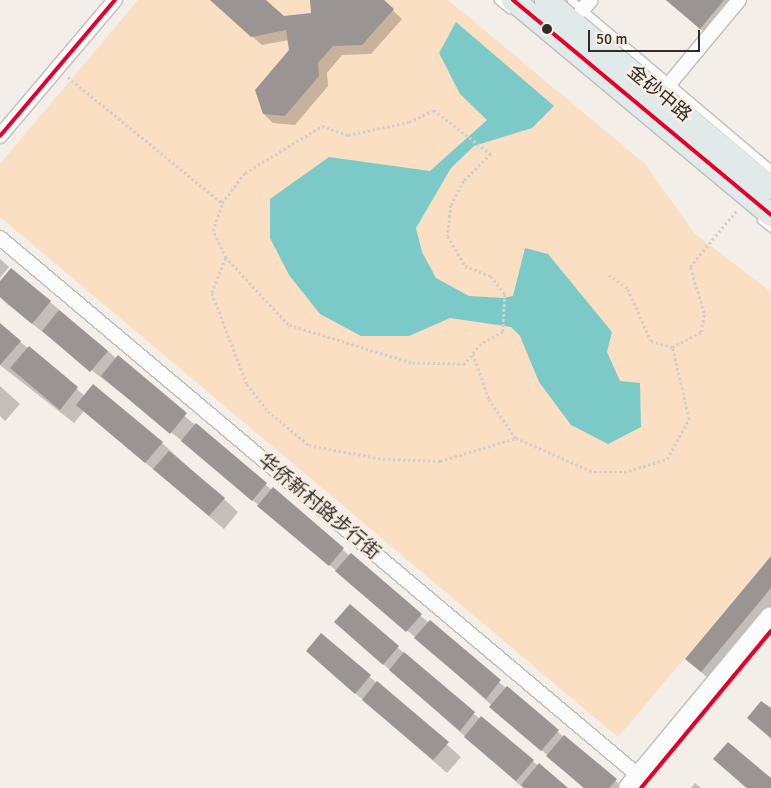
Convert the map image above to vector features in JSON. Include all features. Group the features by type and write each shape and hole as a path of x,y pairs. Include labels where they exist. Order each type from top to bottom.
{"main road":[{"name":"金砂中路","path":"513,0 771,215"},
{"name":"金砂中路","path":"546,0 771,188"},
{"path":"636,784 771,617"},
{"path":"636,784 771,631"}],"street":[{"path":"0,136 115,0"},
{"path":"670,84 739,0"},
{"name":"华侨新村路步行街","path":"0,238 636,784"}],"lane":[{"path":"498,0 771,228"},
{"path":"571,0 587,5 670,84 771,169"}],"path":[{"path":"58,68 222,204"},
{"path":"434,110 483,144 491,154 464,181 451,205 448,236 465,266 491,276 505,294 503,332 473,354 465,364 412,363 296,328 226,258 213,231 222,204 245,173 322,126 348,135 409,122 434,110"},
{"path":"609,275 628,289 651,341 672,347 701,332 704,313 690,267 742,204"},
{"path":"226,258 212,292 247,384 268,411 309,445 383,459 440,461 516,438"},
{"path":"473,354 489,399 516,438 594,472 624,472 667,459 688,419 672,347"}],"shaded area":[{"path":"138,0 448,0 645,164 694,233 771,292 771,556 618,737 0,217 0,164"}],"water":[{"path":"456,22 554,106 532,128 474,146 451,168 416,228 422,252 436,278 469,296 504,298 513,296 525,248 548,254 612,332 607,352 620,381 640,383 641,427 608,444 571,425 539,382 520,336 511,327 450,318 409,336 361,336 320,314 289,275 270,238 270,199 329,157 430,171 487,120 460,94 439,53"}],"building":[{"path":"210,0 266,0 284,16 311,13 310,0 384,0 394,9 362,45 333,46 318,63 319,76 285,116 263,114 255,90 289,50 286,30 251,37"},
{"path":"666,0 724,0 700,29"},
{"path":"11,268 51,301 32,324 0,297 0,281"},
{"path":"59,310 108,351 90,372 42,331"},
{"path":"0,323 21,341 0,365"},
{"path":"29,346 78,387 60,410 10,368"},
{"path":"118,355 187,413 170,434 101,376"},
{"path":"93,384 163,442 145,463 76,405"},
{"path":"196,423 267,483 252,501 181,441"},
{"path":"169,451 225,498 209,516 153,469"},
{"path":"273,487 344,548 329,566 257,506"},
{"path":"351,553 422,614 406,632 335,571"},
{"path":"771,556 771,588 701,672 685,659"},
{"path":"350,604 399,646 383,665 334,622"},
{"path":"430,620 501,680 486,699 414,638"},
{"path":"321,633 371,675 355,694 306,651"},
{"path":"404,652 475,712 460,731 389,670"},
{"path":"377,681 449,742 433,760 362,700"},
{"path":"507,686 559,730 541,751 489,707"},
{"path":"761,701 771,708 771,738 747,718"},
{"path":"481,716 534,760 516,781 464,737"},
{"path":"564,735 617,779 609,788 584,788 546,756"},
{"path":"728,742 771,778 771,788 747,788 713,759"},
{"path":"539,763 568,788 525,788 521,785"}],"transit line":[{"path":"0,136 115,0"},
{"path":"513,0 771,215"},
{"path":"641,788 771,631"}]}
